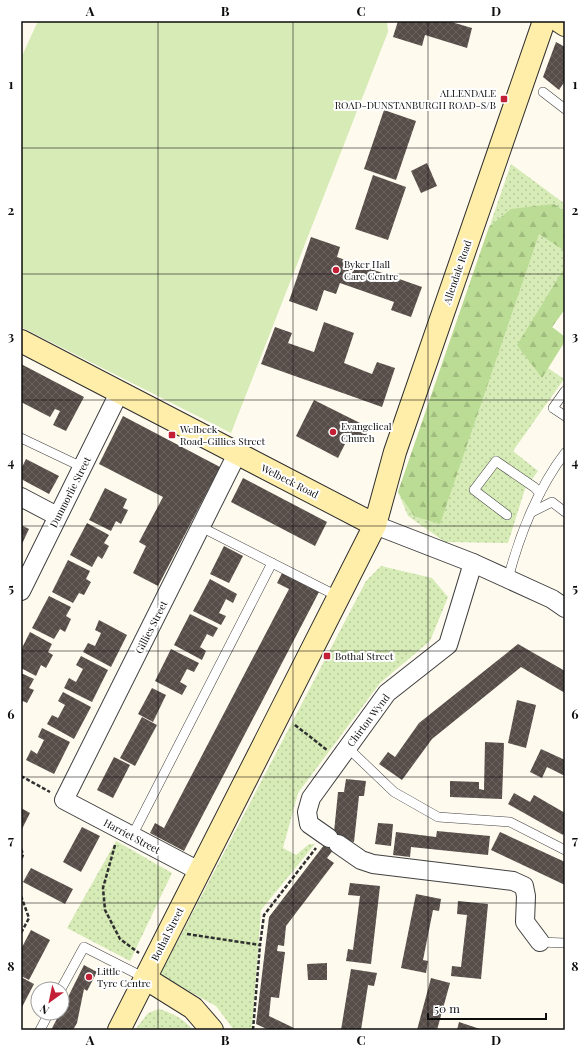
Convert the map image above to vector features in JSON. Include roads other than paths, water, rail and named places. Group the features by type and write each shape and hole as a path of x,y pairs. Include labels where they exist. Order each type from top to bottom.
{"main road":[{"name":"Allendale Road","path":"375,525 395,452 544,21"},
{"path":"559,21 565,25"},
{"name":"Welbeck Road","path":"21,341 375,525"},
{"name":"Bothal Street","path":"120,1030 148,971 375,525"},
{"path":"148,971 193,1008 212,1030"}],"street":[{"name":"Dunmorlie Street","path":"21,591 119,393"},
{"name":"Gillies Street","path":"64,800 237,454"},
{"path":"21,497 57,516"},
{"name":"Welbeck Road","path":"375,525 473,563 552,599 565,608"},
{"name":"Chirton Wynd","path":"473,563 448,645 386,693 311,798 307,812 309,824 361,860 373,864 513,881 524,886 526,896 524,922 540,942"},
{"name":"Harriet Street","path":"64,800 199,871"}],"lane":[{"path":"543,92 565,109"},
{"path":"565,392 553,408 565,416"},
{"path":"21,438 82,467"},
{"path":"508,579 516,549 540,493 565,452"},
{"path":"507,515 474,490 496,461 534,487 540,493"},
{"path":"532,512 552,502 565,512"},
{"path":"201,527 338,597"},
{"path":"126,832 272,563"},
{"path":"343,753 394,792 438,816 510,822 565,850"},
{"path":"540,942 565,943"},
{"path":"66,981 84,947 148,971"},
{"path":"40,1030 45,1021"}],"place":[{"name":"ALLENDALE ROAD-DUNSTANBURGH ROAD-S/B","path":"504,99"},
{"name":"Byker Hall Care Centre","path":"336,270"},
{"name":"Evangelical Church","path":"333,432"},
{"name":"Welbeck Road-Gillies Street","path":"172,435"},
{"name":"Bothal Street","path":"327,656"},
{"name":"Little Tyre Centre","path":"89,977"}]}
